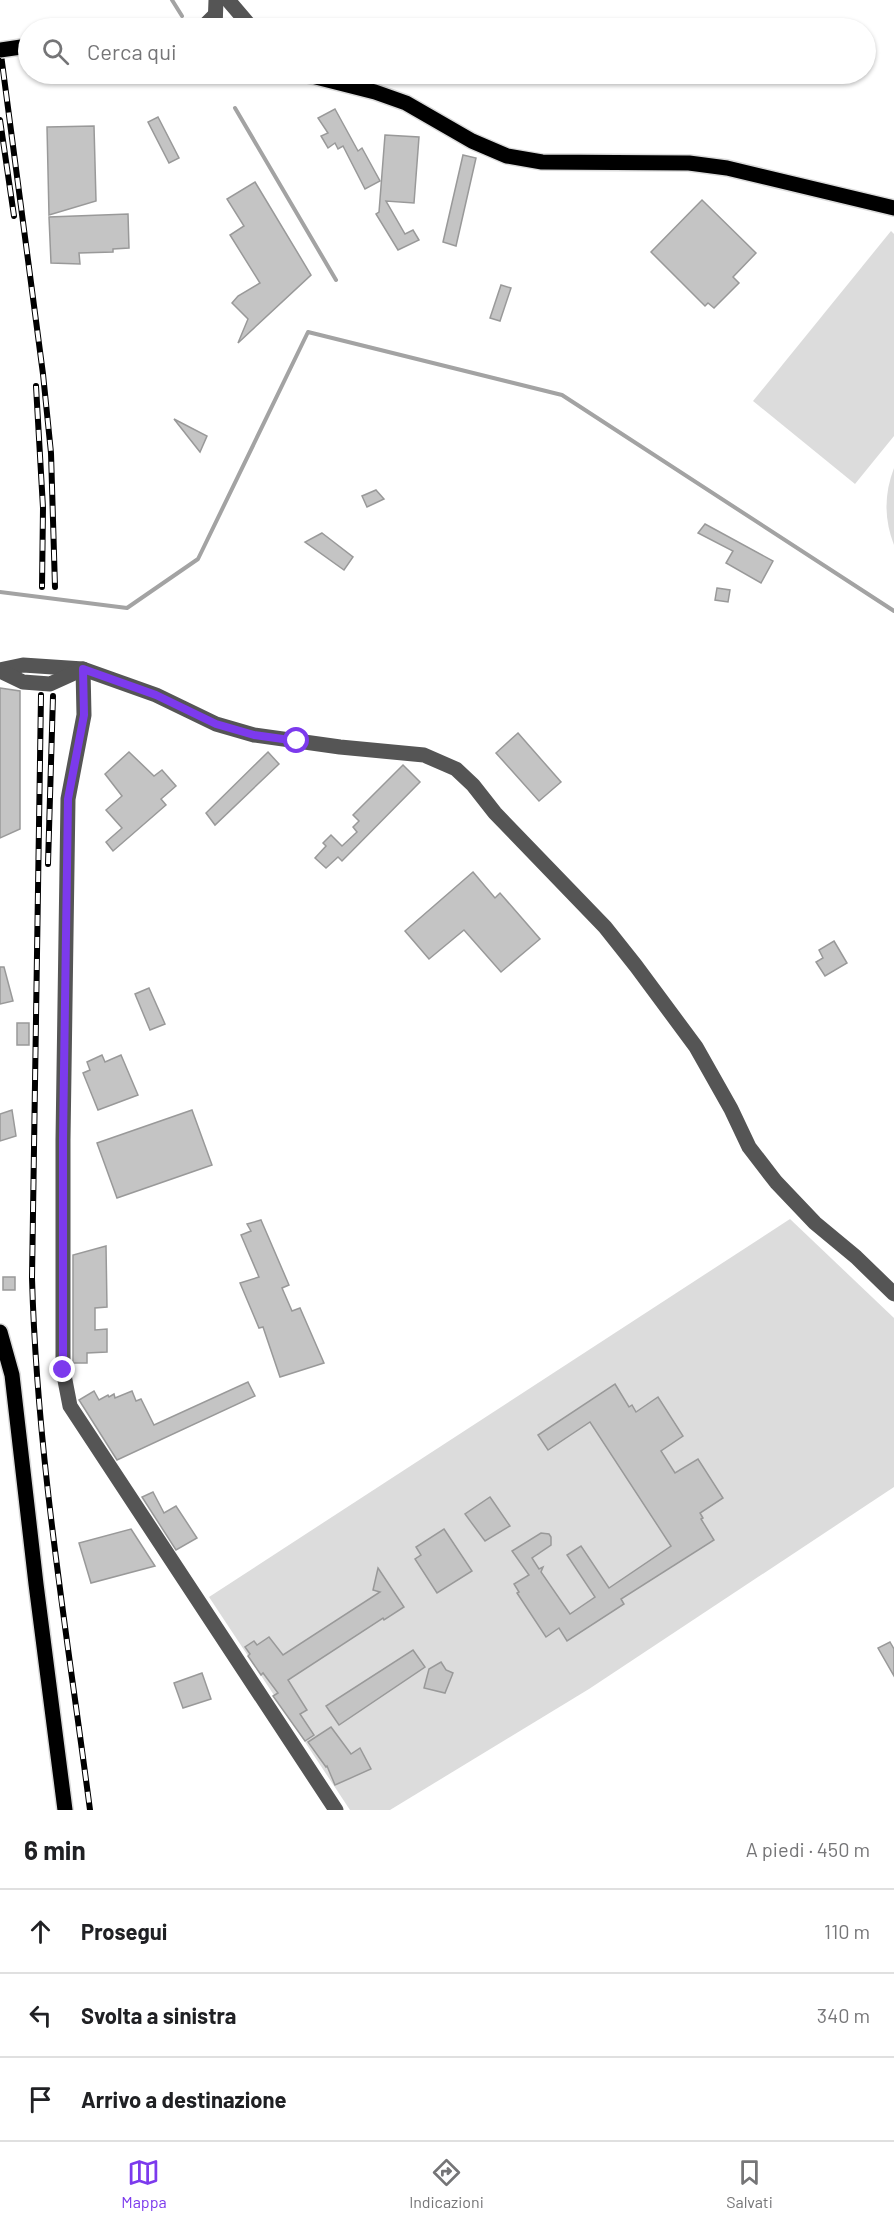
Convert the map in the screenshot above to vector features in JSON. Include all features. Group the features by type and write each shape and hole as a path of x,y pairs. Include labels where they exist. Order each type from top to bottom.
{"main road":[{"path":"0,50 18,47"},
{"path":"343,84 406,103 472,141 507,156 542,162 698,164 727,168 894,208"},
{"path":"0,1332 12,1374 37,1595 66,1810"}],"street":[{"path":"228,0 236,18"},
{"path":"0,671 23,665 83,669 156,695 216,724 254,735 340,747 424,755 456,770 473,785 495,813 605,927 643,975 696,1047 731,1109 749,1147 776,1182 815,1223 856,1257 894,1294"},
{"path":"83,669 84,715 68,799 63,1152 63,1370 69,1406 336,1810"}],"shaded area":[{"path":"891,231 894,234 894,436 855,484 753,401"},
{"path":"894,468 894,545 888,526 886,506 888,487"},
{"path":"790,1219 894,1318 894,1487 589,1689 390,1810 350,1810 209,1597"}],"building":[{"path":"335,109 358,151 362,148 380,181 365,189 343,146 338,149 335,143 328,148 321,136 328,133 318,118"},
{"path":"158,117 179,158 169,163 148,122"},
{"path":"94,126 96,201 49,215 47,127"},
{"path":"385,135 419,137 414,203 386,201 405,234 413,230 419,240 398,250 376,214 379,212"},
{"path":"463,155 476,158 456,246 443,242"},
{"path":"255,182 311,275 238,343 248,319 232,303 238,296 260,283 230,235 244,226 227,199"},
{"path":"702,200 756,253 733,277 739,283 714,308 708,303 705,306 651,252"},
{"path":"128,214 129,248 113,249 113,252 79,253 80,264 51,263 49,217"},
{"path":"501,285 511,288 500,321 490,318"},
{"path":"174,419 207,436 200,452"},
{"path":"376,490 384,499 367,507 362,496"},
{"path":"705,524 773,561 761,583 726,563 733,551 698,533"},
{"path":"322,533 353,557 344,570 305,542"},
{"path":"717,588 730,590 728,602 715,600"},
{"path":"0,688 20,691 20,829 0,838"},
{"path":"518,733 561,782 539,801 496,753"},
{"path":"129,752 154,776 162,770 176,786 161,799 166,805 113,851 106,842 122,828 106,810 122,796 105,774"},
{"path":"268,752 279,764 215,825 206,813"},
{"path":"403,765 420,782 342,861 338,857 326,868 315,858 326,846 323,843 331,835 342,846 357,832 353,827 359,821 353,815"},
{"path":"473,872 495,898 500,893 540,939 501,972 464,930 429,959 405,931"},
{"path":"834,941 847,963 825,976 816,962 823,958 819,950"},
{"path":"0,967 4,967 13,1001 0,1004"},
{"path":"149,988 165,1024 150,1030 135,994"},
{"path":"17,1023 29,1023 29,1045 17,1045"},
{"path":"102,1055 105,1062 121,1055 138,1095 98,1110 83,1073 90,1070 87,1062"},
{"path":"12,1110 16,1136 0,1141 0,1114"},
{"path":"192,1110 212,1165 117,1198 97,1143"},
{"path":"261,1220 289,1285 282,1288 292,1311 300,1308 324,1363 280,1377 263,1327 259,1328 240,1283 259,1277 241,1235 251,1231 247,1224"},
{"path":"106,1246 107,1307 95,1308 95,1330 107,1329 107,1352 87,1353 87,1363 73,1363 73,1255"},
{"path":"3,1277 15,1277 15,1290 3,1290"},
{"path":"248,1382 255,1396 117,1460 79,1400 94,1391 99,1400 108,1395 109,1397 114,1394 115,1398 132,1391 136,1401 141,1399 154,1425"},
{"path":"615,1384 629,1407 632,1405 636,1412 658,1397 683,1436 661,1451 675,1473 698,1459 723,1498 700,1513 703,1518 701,1519 714,1540 621,1599 624,1604 567,1641 559,1628 546,1637 517,1593 519,1592 514,1584 529,1575 512,1551 541,1533 549,1534 551,1545 532,1558 539,1569 543,1567 541,1572 570,1614 595,1597 567,1555 581,1546 609,1588 671,1546 590,1422 548,1450 538,1435"},
{"path":"153,1492 164,1513 176,1506 197,1538 176,1550 142,1497"},
{"path":"490,1497 510,1526 485,1541 465,1514"},
{"path":"131,1529 155,1566 91,1583 79,1543"},
{"path":"444,1529 472,1571 437,1593 415,1559 421,1555 416,1547"},
{"path":"378,1568 404,1607 384,1620 383,1618 288,1680 307,1710 300,1714 314,1735 305,1741 273,1696 278,1693 263,1673 261,1675 248,1656 250,1654 245,1647 254,1641 257,1645 269,1637 283,1655 380,1592 373,1590"},
{"path":"890,1642 894,1649 894,1676 878,1648"},
{"path":"413,1650 425,1667 339,1725 326,1706"},
{"path":"441,1662 446,1670 453,1673 445,1693 424,1688 429,1669"},
{"path":"202,1673 211,1699 183,1708 174,1683"},
{"path":"331,1727 351,1754 360,1748 371,1769 335,1785 327,1766 308,1742"}],"waterway":[{"path":"172,0 182,16"},
{"path":"235,108 336,280"},
{"path":"0,592 127,608 198,559 308,332 562,395 894,611"}],"railway":[{"path":"0,47 43,374 51,453 55,587"},
{"path":"0,120 14,216"},
{"path":"36,386 43,508 42,587"},
{"path":"41,695 32,1278 46,1478 90,1810"},
{"path":"48,864 53,696"}],"route":[{"path":"63,1370 63,1140 68,799 84,715 83,669 156,695 216,724 254,735 297,741"}]}
